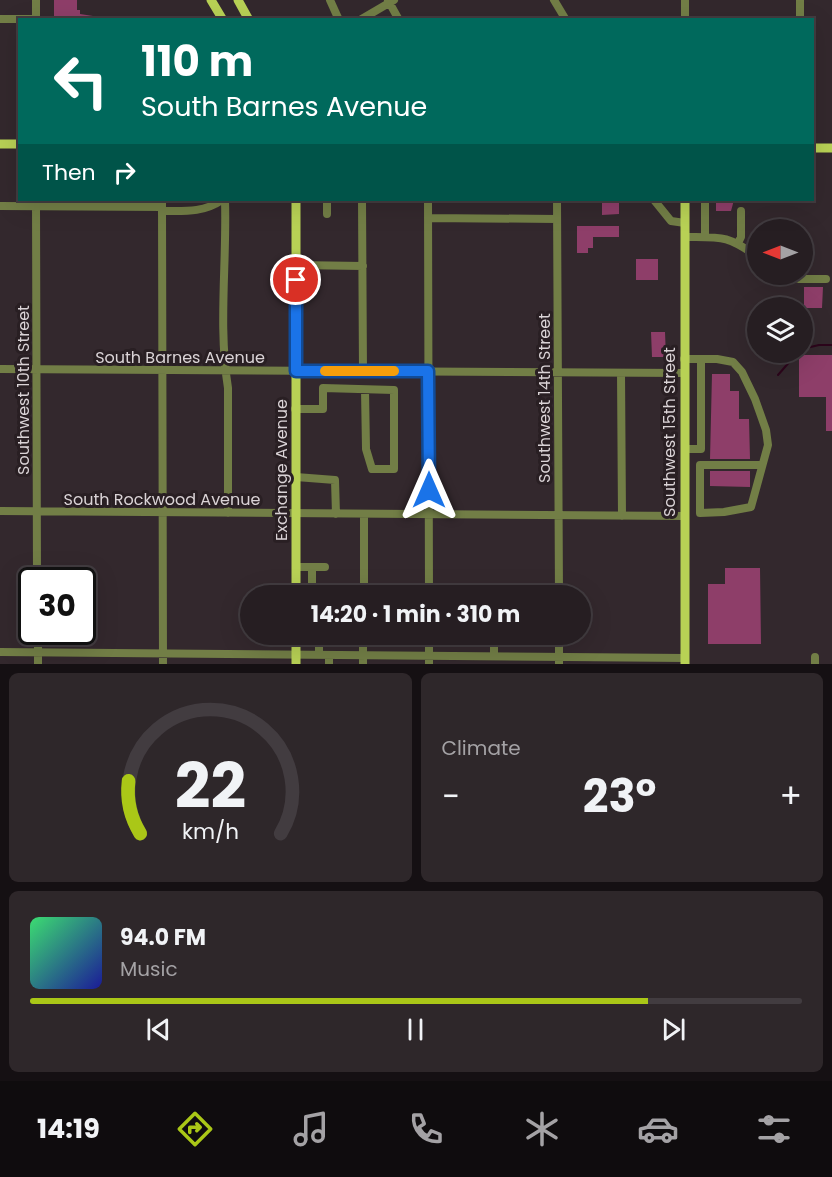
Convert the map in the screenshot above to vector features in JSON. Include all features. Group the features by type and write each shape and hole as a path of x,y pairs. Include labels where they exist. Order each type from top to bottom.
{"main road":[{"path":"212,0 222,18"},
{"path":"238,0 248,18"},
{"path":"0,144 18,144"},
{"path":"814,148 832,148"},
{"name":"Exchange Avenue","path":"296,201 296,585"},
{"name":"Southwest 15th Street","path":"685,201 685,661"}],"street":[{"path":"36,0 36,18"},
{"path":"330,0 338,18"},
{"path":"554,0 565,18"},
{"path":"685,0 685,18"},
{"path":"800,0 800,18"},
{"path":"363,18 390,1 398,18"},
{"path":"0,19 18,19"},
{"path":"0,206 36,203 162,206 200,211 221,201"},
{"path":"223,201 225,370 228,388 228,513"},
{"path":"327,201 327,214"},
{"path":"362,201 363,372"},
{"path":"428,201 429,585"},
{"name":"Southwest 14th Street","path":"557,201 558,585"},
{"path":"655,201 671,221 685,223"},
{"path":"705,201 705,237"},
{"name":"Southwest 10th Street","path":"36,203 37,567"},
{"path":"162,206 163,664"},
{"path":"738,243 741,237 741,211"},
{"path":"428,218 557,219"},
{"path":"685,237 729,239 747,249"},
{"path":"296,265 363,266"},
{"path":"813,279 826,279"},
{"path":"684,359 733,362 742,372 755,399 768,437 766,457 751,507 724,512 700,513 700,465 762,465"},
{"path":"685,449 701,449 701,359"},
{"name":"South Barnes Avenue","path":"0,369 684,373"},
{"path":"621,373 622,516"},
{"path":"296,410 323,409 323,388 394,390 394,469 372,469 366,448 365,390"},
{"path":"685,399 701,399"},
{"path":"685,427 701,427"},
{"path":"684,471 700,471"},
{"path":"296,477 335,480 336,514"},
{"path":"684,502 700,502"},
{"name":"South Rockwood Avenue","path":"0,512 684,516"},
{"path":"364,514 364,585"},
{"path":"296,567 325,567"},
{"path":"312,567 312,585"},
{"path":"38,645 38,664"},
{"path":"319,645 319,655"},
{"path":"494,645 494,656"},
{"path":"0,652 225,654 296,659 329,655 363,660 429,660 494,656 559,660 685,661"},
{"path":"225,654 225,664"},
{"path":"329,655 329,664"}],"building":[{"path":"54,0 77,0 77,10 80,10 80,14 93,16 92,18 54,18"},
{"path":"602,201 619,201 619,214 602,215"},
{"path":"716,201 734,201 731,211 716,211"},
{"path":"577,226 619,226 619,237 593,237 593,248 588,248 588,253 577,253"},
{"path":"636,259 658,259 658,280 636,280"},
{"path":"804,287 823,287 822,308 813,308 813,297 804,297"},
{"path":"651,332 665,332 666,357 652,357"},
{"path":"813,355 832,355 832,431 826,431 826,397 799,397 799,363 813,363"},
{"path":"712,374 730,374 730,391 739,391 739,419 749,419 750,459 710,459"},
{"path":"710,471 750,471 750,487 710,486"},
{"path":"725,568 760,568 761,644 708,644 708,584 725,584"}],"waterway":[{"path":"813,346 832,345"},
{"path":"778,375 788,363"}],"slow traffic":[{"path":"325,371 394,371"}],"route":[{"path":"296,280 296,371 428,371 429,490"}]}
